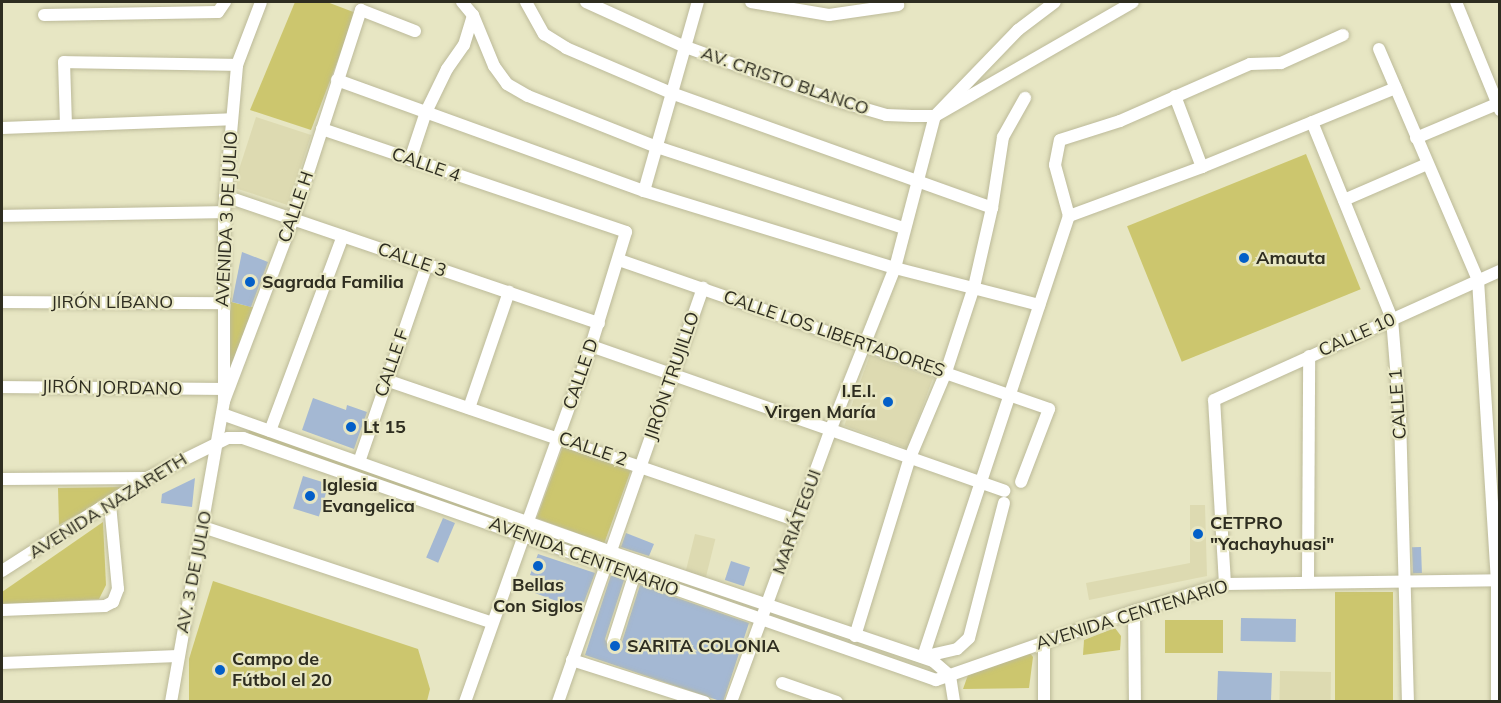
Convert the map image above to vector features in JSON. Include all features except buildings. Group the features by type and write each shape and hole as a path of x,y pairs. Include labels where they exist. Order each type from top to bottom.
{"street":[{"path":"44,15 218,12 225,2"},
{"name":"AVENIDA 3 DE JULIO","path":"216,442 223,402 224,212 237,65 261,2"},
{"path":"462,2 473,15 494,66 507,84 654,146 904,228"},
{"path":"526,2 544,34 674,94 917,184 992,208"},
{"name":"AV. CRISTO BLANCO","path":"586,2 683,46 876,112 934,116"},
{"path":"644,191 654,146 674,94 683,46 698,2"},
{"path":"751,2 829,15 898,5"},
{"path":"934,116 1018,30 1055,2"},
{"path":"934,116 1133,2"},
{"path":"1416,138 1498,107 1456,2"},
{"name":"CALLE H","path":"223,402 293,219 361,10 415,31"},
{"path":"410,160 426,112 447,69 464,45 473,15"},
{"path":"923,657 979,482 1069,216 1055,165 1060,140 1120,121 1250,64 1281,63 1343,35"},
{"path":"1379,49 1478,280 1498,580 1497,702"},
{"path":"66,125 64,62 237,65"},
{"path":"337,80 644,191 895,268 1039,305"},
{"path":"1069,216 1202,167 1396,88"},
{"path":"1175,96 1202,167"},
{"path":"855,636 910,458 946,372 974,287 992,208 1003,137 1025,98"},
{"name":"MARIÁTEGUI","path":"731,702 830,430 868,344 895,268 934,116"},
{"path":"2,129 232,118"},
{"name":"CALLE 1","path":"1312,122 1392,319 1400,417 1408,702"},
{"name":"CALLE 4","path":"322,129 626,232 619,260"},
{"path":"1344,200 1427,164"},
{"name":"CALLE 3","path":"225,196 599,323"},
{"path":"2,216 224,212"},
{"path":"270,431 343,236"},
{"name":"CALLE LOS LIBERTADORES","path":"619,260 868,344 1049,409 1021,482"},
{"name":"CALLE D","path":"528,521 560,438 619,260"},
{"name":"CALLE F","path":"358,462 427,265"},
{"name":"CALLE 10","path":"1225,584 1215,400 1500,271"},
{"name":"JIRÓN TRUJILLO","path":"558,702 703,288"},
{"path":"469,408 509,292"},
{"name":"JIRÓN LÍBANO","path":"2,302 222,303"},
{"path":"591,346 979,482 1004,497 973,631 957,649 923,657"},
{"path":"1308,580 1310,356"},
{"name":"CALLE 2","path":"386,380 799,520"},
{"name":"JIRÓN JORDANO","path":"2,387 223,402"},
{"name":"AVENIDA CENTENARIO","path":"223,402 270,431 766,606 923,657 950,676"},
{"name":"AVENIDA CENTENARIO","path":"216,442 243,438 524,535 634,576 929,678 942,680 1044,641 1225,584 1308,580 1498,580"},
{"name":"AVENIDA NAZARETH","path":"2,571 110,504 147,478 216,442"},
{"name":"AV. 3 DE JULIO","path":"171,702 216,442"},
{"path":"2,479 147,478"},
{"path":"2,610 105,606 113,602 118,589 110,504"},
{"path":"203,527 490,622"},
{"path":"465,702 490,622 524,535"},
{"path":"613,642 634,576"},
{"path":"1134,611 1135,702"},
{"path":"1044,641 1044,702"},
{"path":"2,663 178,656"},
{"path":"572,660 704,702"},
{"path":"950,676 954,702"},
{"path":"782,683 837,702"}],"shaded area":[{"path":"295,2 327,2 356,13 311,130 250,110"},
{"path":"256,117 311,135 288,205 233,187"},
{"name":"Amauta","path":"1306,154 1361,289 1182,362 1127,226"},
{"path":"231,302 256,308 228,379 225,379"},
{"name":"I.E.I. Virgen María","path":"870,355 933,378 907,448 844,425"},
{"path":"250,428 519,521 517,529 247,437"},
{"path":"563,446 631,471 604,543 537,518"},
{"path":"127,487 59,525 58,488"},
{"name":"CETPRO \"Yachayhuasi\"","path":"1190,505 1205,505 1207,576 1089,600 1086,583 1190,563"},
{"path":"103,522 106,585 99,599 2,605 2,592"},
{"path":"695,534 715,539 706,578 685,573"},
{"path":"213,581 418,649 430,689 427,701 189,701 189,659"},
{"path":"1335,592 1393,592 1393,701 1335,701"},
{"path":"1165,620 1223,620 1223,653 1165,653"},
{"path":"1115,628 1121,636 1120,650 1083,655 1084,640"},
{"path":"1030,653 1033,657 1029,688 963,689 968,675"},
{"path":"1280,671 1331,672 1330,702 1279,701"}],"place":[{"name":"Amauta","path":"1244,258"},
{"name":"Sagrada Familia","path":"250,282"},
{"name":"I.E.I. Virgen María","path":"888,402"},
{"name":"Lt 15","path":"351,427"},
{"name":"Iglesia Evangelica","path":"310,496"},
{"name":"CETPRO \"Yachayhuasi\"","path":"1198,534"},
{"name":"Bellas Con Siglos","path":"538,566"},
{"name":"SARITA COLONIA","path":"615,646"},
{"name":"Campo de Fútbol el 20","path":"220,670"}]}
